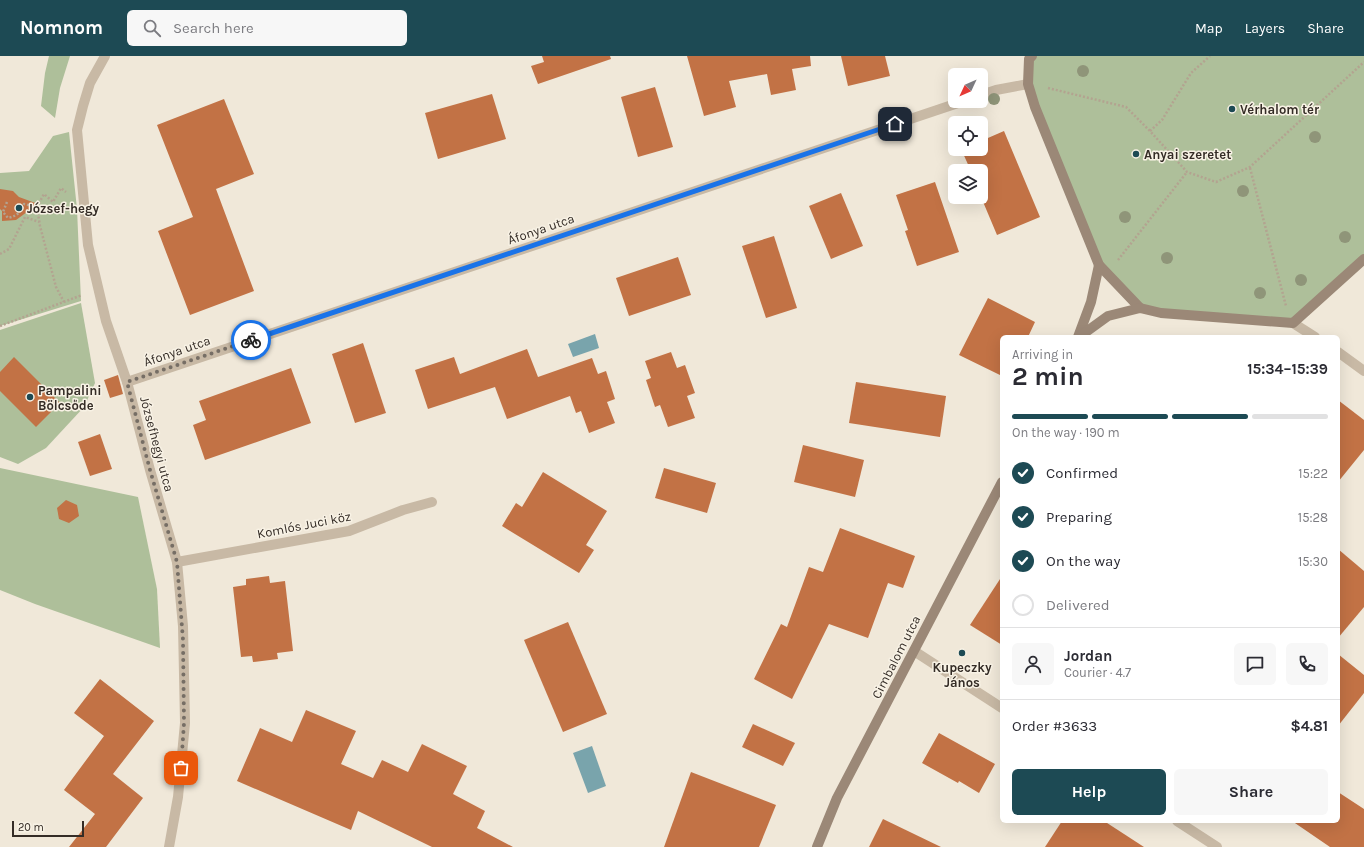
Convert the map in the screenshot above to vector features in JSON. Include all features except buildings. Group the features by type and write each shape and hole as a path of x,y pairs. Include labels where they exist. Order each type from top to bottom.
{"street":[{"name":"Józsefhegyi utca","path":"105,56 90,83 77,130 88,245 96,282 106,321 127,382 150,470 177,562 183,626 184,723 178,797 169,847"},
{"path":"1032,56 1029,59 1028,84 1035,107 1099,266 1140,308"},
{"path":"988,93 1028,84"},
{"name":"Áfonya utca","path":"127,382 948,106"},
{"path":"1293,323 1364,259"},
{"path":"1079,335 1091,302 1099,266"},
{"path":"1081,335 1108,316 1140,308 1161,313 1293,323 1312,335"},
{"path":"1340,353 1364,371"},
{"name":"Cimbalom utca","path":"817,847 838,798 1000,486"},
{"name":"Komlós Juci köz","path":"177,562 349,531 403,510 432,502"},
{"path":"914,651 1000,707"},
{"path":"1180,823 1217,847"}],"path":[{"path":"1150,131 1162,120 1191,73 1210,56"},
{"path":"1028,84 1126,106 1188,172 1216,182 1250,167 1364,62"},
{"path":"1250,167 1287,310"},
{"path":"1099,266 1117,261 1188,172"},
{"path":"0,326 64,302 56,287 39,222 37,208 44,194 53,202 61,188 85,210"},
{"path":"7,202 3,212 8,218 16,216 22,210 24,204 37,208"},
{"path":"0,254 9,249 25,217 39,222"}],"green space":[{"path":"49,56 70,56 60,88 55,118 41,106 45,73"},
{"name":"Vérhalom tér","path":"1032,56 1364,56 1364,259 1293,323 1140,308 1099,265 1035,107 1029,59"},
{"path":"69,132 77,209 81,301 0,326 0,173 29,171 53,136"},
{"path":"81,303 95,383 84,407 46,448 18,464 0,457 0,330"},
{"path":"0,468 138,497 157,589 160,648 35,604 0,590"}],"water":[{"path":"595,334 599,348 573,357 568,344"},
{"path":"592,746 606,786 588,793 573,753"}],"way so far":[{"path":"181,768 184,723 183,626 177,562 150,470 127,382 251,340"}],"place":[{"name":"Vérhalom tér","path":"1232,109"},
{"name":"Anyai szeretet","path":"1136,154"},
{"name":"József-hegy","path":"19,208"},
{"name":"Pampalini Bölcsőde","path":"30,397"},
{"name":"Kupeczky János","path":"962,653"}],"route":[{"path":"251,340 895,124"}]}
